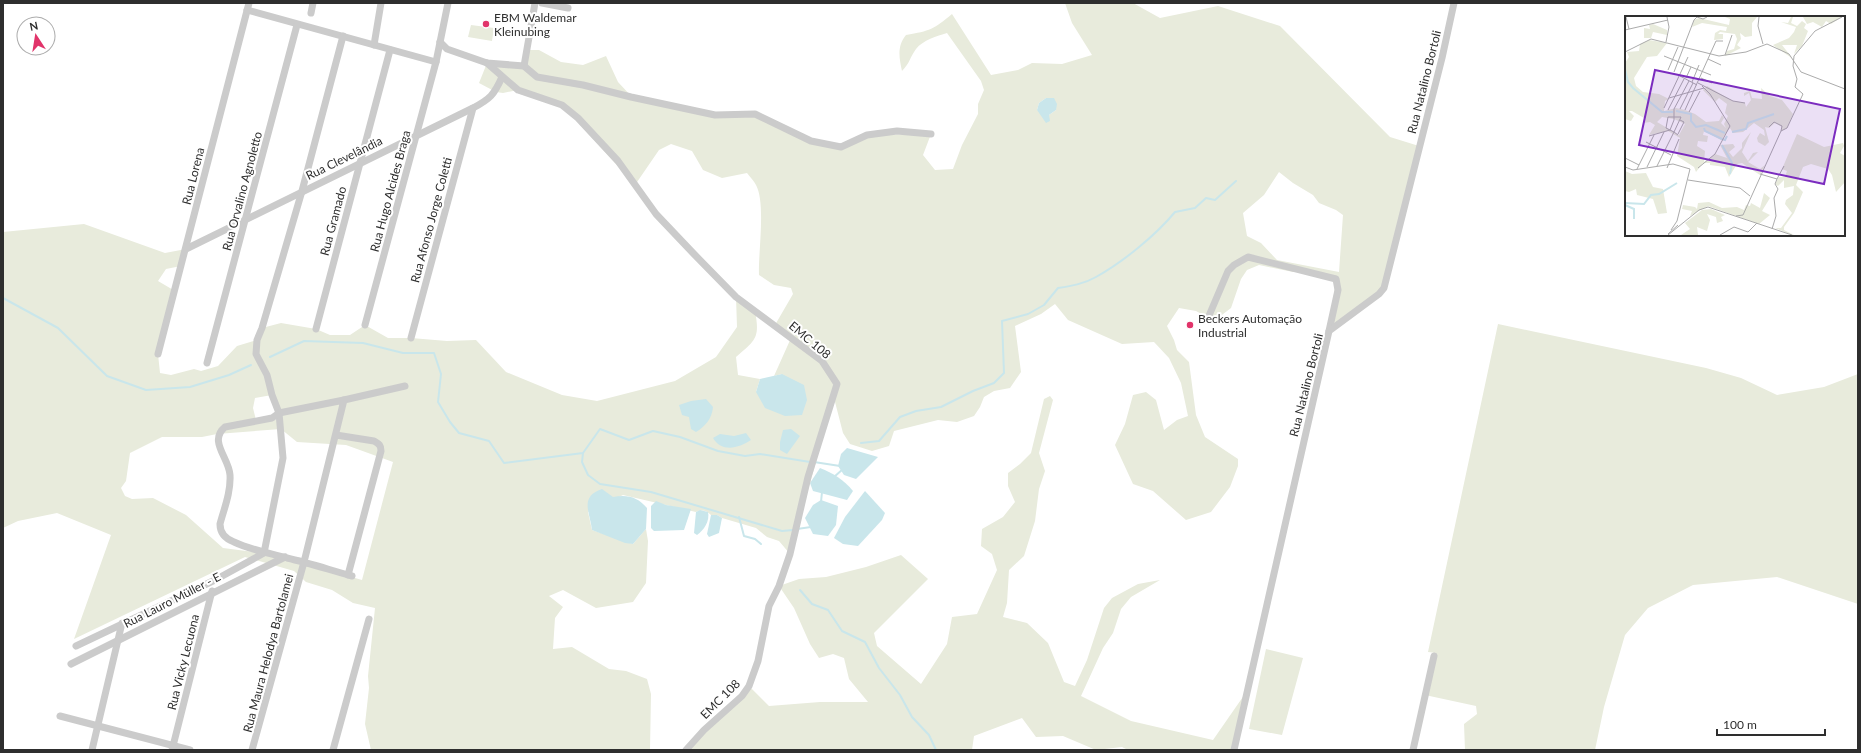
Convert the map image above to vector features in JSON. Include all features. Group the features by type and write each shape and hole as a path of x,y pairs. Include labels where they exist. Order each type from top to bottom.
{"street":[{"path":"311,14 314,3"},
{"path":"374,45 381,3"},
{"name":"Rua Hugo Alcides Braga","path":"366,325 436,62 448,3"},
{"path":"524,66 535,3"},
{"path":"542,3 568,8"},
{"name":"Rua Natalino Bortoli","path":"1234,750 1329,331 1379,294 1384,288 1442,58 1454,3"},
{"path":"248,6 298,25 436,62"},
{"name":"Rua Lorena","path":"158,354 248,6"},
{"name":"Rua Orvalino Agnoletto","path":"207,363 298,25"},
{"path":"264,553 283,458 279,413 272,395 267,375 256,354 257,340 262,328 302,191 343,36"},
{"path":"440,42 447,49 487,63 524,66 537,76 584,85 715,115 754,114 812,141 842,147 867,135 897,131 931,134"},
{"name":"Rua Gramado","path":"316,329 390,50"},
{"name":"EMC 108","path":"487,63 518,90 562,105 578,118 618,162 656,214 693,253 736,297 822,361 837,384 808,477 790,554 780,586 769,606 758,661 749,686 742,696 704,730 686,750"},
{"name":"Rua Clevelândia","path":"186,249 246,218 488,100 496,92 502,77"},
{"name":"Rua Afonso Jorge Coletti","path":"411,338 473,108"},
{"path":"1208,318 1228,271 1234,265 1248,257 1336,279 1338,290 1329,331"},
{"path":"336,435 374,441 379,444 381,451 350,576 304,562 264,553 233,542 220,531 220,524 229,488 230,474 218,442 221,431 225,427 272,418 279,413 405,386"},
{"name":"Rua Maura Helodya Bartolamei","path":"252,750 304,562 344,400"},
{"name":"Rua Lauro Müller - E","path":"76,646 216,580 264,553"},
{"name":"Rua Lauro Müller - E","path":"71,664 212,592 285,557"},
{"name":"Rua Vicky Lecuona","path":"173,748 216,580"},
{"path":"333,750 369,619"},
{"path":"92,750 122,623"},
{"path":"1413,750 1434,656"},
{"path":"60,716 173,748 190,750"}],"shaded area":[{"path":"1065,3 1133,3 1160,18 1218,6 1280,26 1390,137 1419,146 1384,288 1329,331 1336,279 1307,271 1293,272 1259,265 1247,270 1241,279 1231,308 1214,321 1196,311 1179,308 1167,326 1177,350 1189,362 1196,415 1205,437 1238,459 1238,466 1230,487 1211,512 1186,520 1153,491 1133,484 1115,445 1125,424 1133,395 1146,392 1156,400 1164,430 1177,420 1188,416 1181,383 1169,358 1154,342 1122,344 1068,320 1055,304 1041,314 1015,326 1021,372 1010,388 994,391 984,397 974,416 957,422 938,420 894,431 889,446 872,451 850,444 843,433 834,398 790,554 779,541 767,537 756,528 722,518 717,515 711,515 704,511 696,512 623,495 588,512 592,530 633,544 646,529 648,541 646,583 633,602 596,608 563,590 549,596 563,607 555,618 553,649 572,647 609,669 626,671 647,679 651,694 650,750 371,750 365,724 375,608 353,603 332,590 306,582 294,571 245,557 74,639 111,535 57,513 18,521 3,528 3,232 84,224 165,253 186,249 181,266 166,269 158,281 175,291 158,354 160,373 171,375 194,369 201,371 218,366 237,346 257,340 262,328 281,323 316,329 330,335 350,335 365,325 388,338 447,341 476,340 506,372 562,395 597,401 675,381 716,357 737,327 736,297 755,311 757,327 755,338 736,357 738,375 760,379 756,392 782,374 774,376 791,338 775,325 793,294 791,288 774,285 759,275 761,204 759,193 753,180 747,173 722,178 703,170 692,151 671,144 659,150 635,185 562,105 518,90 503,93 496,92 479,83 487,63 524,66 527,50 539,50 561,62 583,65 606,56 618,82 632,97 715,115 755,114 811,141 841,147 867,135 931,134 923,155 935,170 953,169 962,145 978,114 978,104 984,90 981,81 947,33 922,43 914,52 902,71 900,48 906,35 931,29 952,14 991,75 1018,70 1032,63 1062,64 1092,55 1072,23","holes":["1046,98 1056,110 1049,115 1037,110 1039,103","1279,172 1293,183 1313,195 1319,203 1336,210 1343,215 1339,272 1277,260 1261,243 1247,236 1243,213 1264,195","272,395 280,419 264,422 256,420 253,408 255,398","281,429 297,442 346,445 393,462 362,580 276,555 223,548 186,515 153,498 132,499 125,496 121,488 126,481 130,453 162,437 202,437 217,434"]},
{"path":"471,25 494,28 492,41 468,37"},
{"path":"1498,324 1706,368 1741,378 1777,395 1824,387 1858,374 1858,604 1777,577 1693,585 1648,608 1625,635 1604,707 1595,750 1465,750 1464,724 1477,714 1476,706 1425,695 1436,653 1428,652"},
{"path":"1050,396 1053,400 1039,453 1045,471 1039,489 1035,521 1024,556 1009,570 1007,603 1003,617 1027,623 1048,643 1064,682 1075,686 1087,660 1104,608 1112,598 1138,584 1160,580 1131,597 1121,609 1113,633 1103,648 1081,696 1131,721 1213,740 1247,691 1234,750 1128,750 1122,747 1096,750 1063,736 1036,737 1022,718 974,736 972,750 686,750 749,686 769,706 820,702 868,702 849,679 844,658 833,654 819,658 810,644 794,608 779,586 799,579 826,577 866,567 901,555 928,579 874,633 877,646 921,684 947,644 952,617 977,614 997,570 992,554 981,546 982,529 1003,517 1015,502 1008,486 1008,473 1031,453 1044,399"},
{"path":"1266,649 1303,658 1282,735 1249,729"}],"water":[{"path":"1046,98 1054,98 1057,104 1056,110 1049,115 1050,121 1046,123 1037,110 1039,103"},
{"path":"782,374 804,385 807,400 802,415 785,416 765,408 756,392 760,379"},
{"path":"706,399 713,407 711,415 706,424 696,432 691,429 689,417 682,415 679,405 691,401"},
{"path":"791,429 800,436 787,454 780,450 780,442 783,430"},
{"path":"746,433 751,440 731,448 721,446 713,438 720,434 734,436"},
{"path":"847,448 878,457 856,479 844,475 838,466 841,454"},
{"path":"820,468 838,477 853,491 847,500 813,491 810,483"},
{"path":"602,489 613,497 632,497 640,501 647,508 646,529 633,544 625,543 592,530 588,511 588,501 590,496"},
{"path":"865,491 885,513 882,520 858,546 843,544 834,538 845,517"},
{"path":"821,500 838,506 836,525 828,536 813,534 805,518 813,505"},
{"path":"656,501 666,505 691,509 684,530 654,531 651,528 651,506"},
{"path":"700,510 708,512 708,519 702,531 697,535 694,533 696,512"},
{"path":"711,515 717,515 722,518 719,533 709,537 707,534"}],"waterway":[{"path":"861,443 879,441 900,417 916,411 941,407 973,391 994,383 1004,373 1002,321 1028,314 1044,305 1058,288 1087,281 1096,277 1128,256 1149,239 1175,212 1195,208 1206,198 1215,200 1236,181"},
{"path":"3,298 58,328 107,376 146,390 190,387 229,375 251,365"},
{"path":"270,357 304,341 363,343 403,353 434,353 441,374 438,402 450,422 459,433 489,441 504,463 583,453 600,429 629,440 653,431 680,437 718,451 745,456 760,454 810,462"},
{"path":"583,453 582,462 588,475 600,484 651,492 782,531 793,530"},
{"path":"814,462 840,466"},
{"path":"834,477 843,469"},
{"path":"821,502 822,492"},
{"path":"739,517 744,536 755,539 761,544"},
{"path":"797,529 811,527"},
{"path":"800,590 812,604 828,610 842,631 865,642 879,668 900,695 912,717 929,735 936,750"}],"place":[{"name":"EBM Waldemar Kleinubing","path":"486,24"},
{"name":"Beckers Automação Industrial","path":"1190,325"}]}
